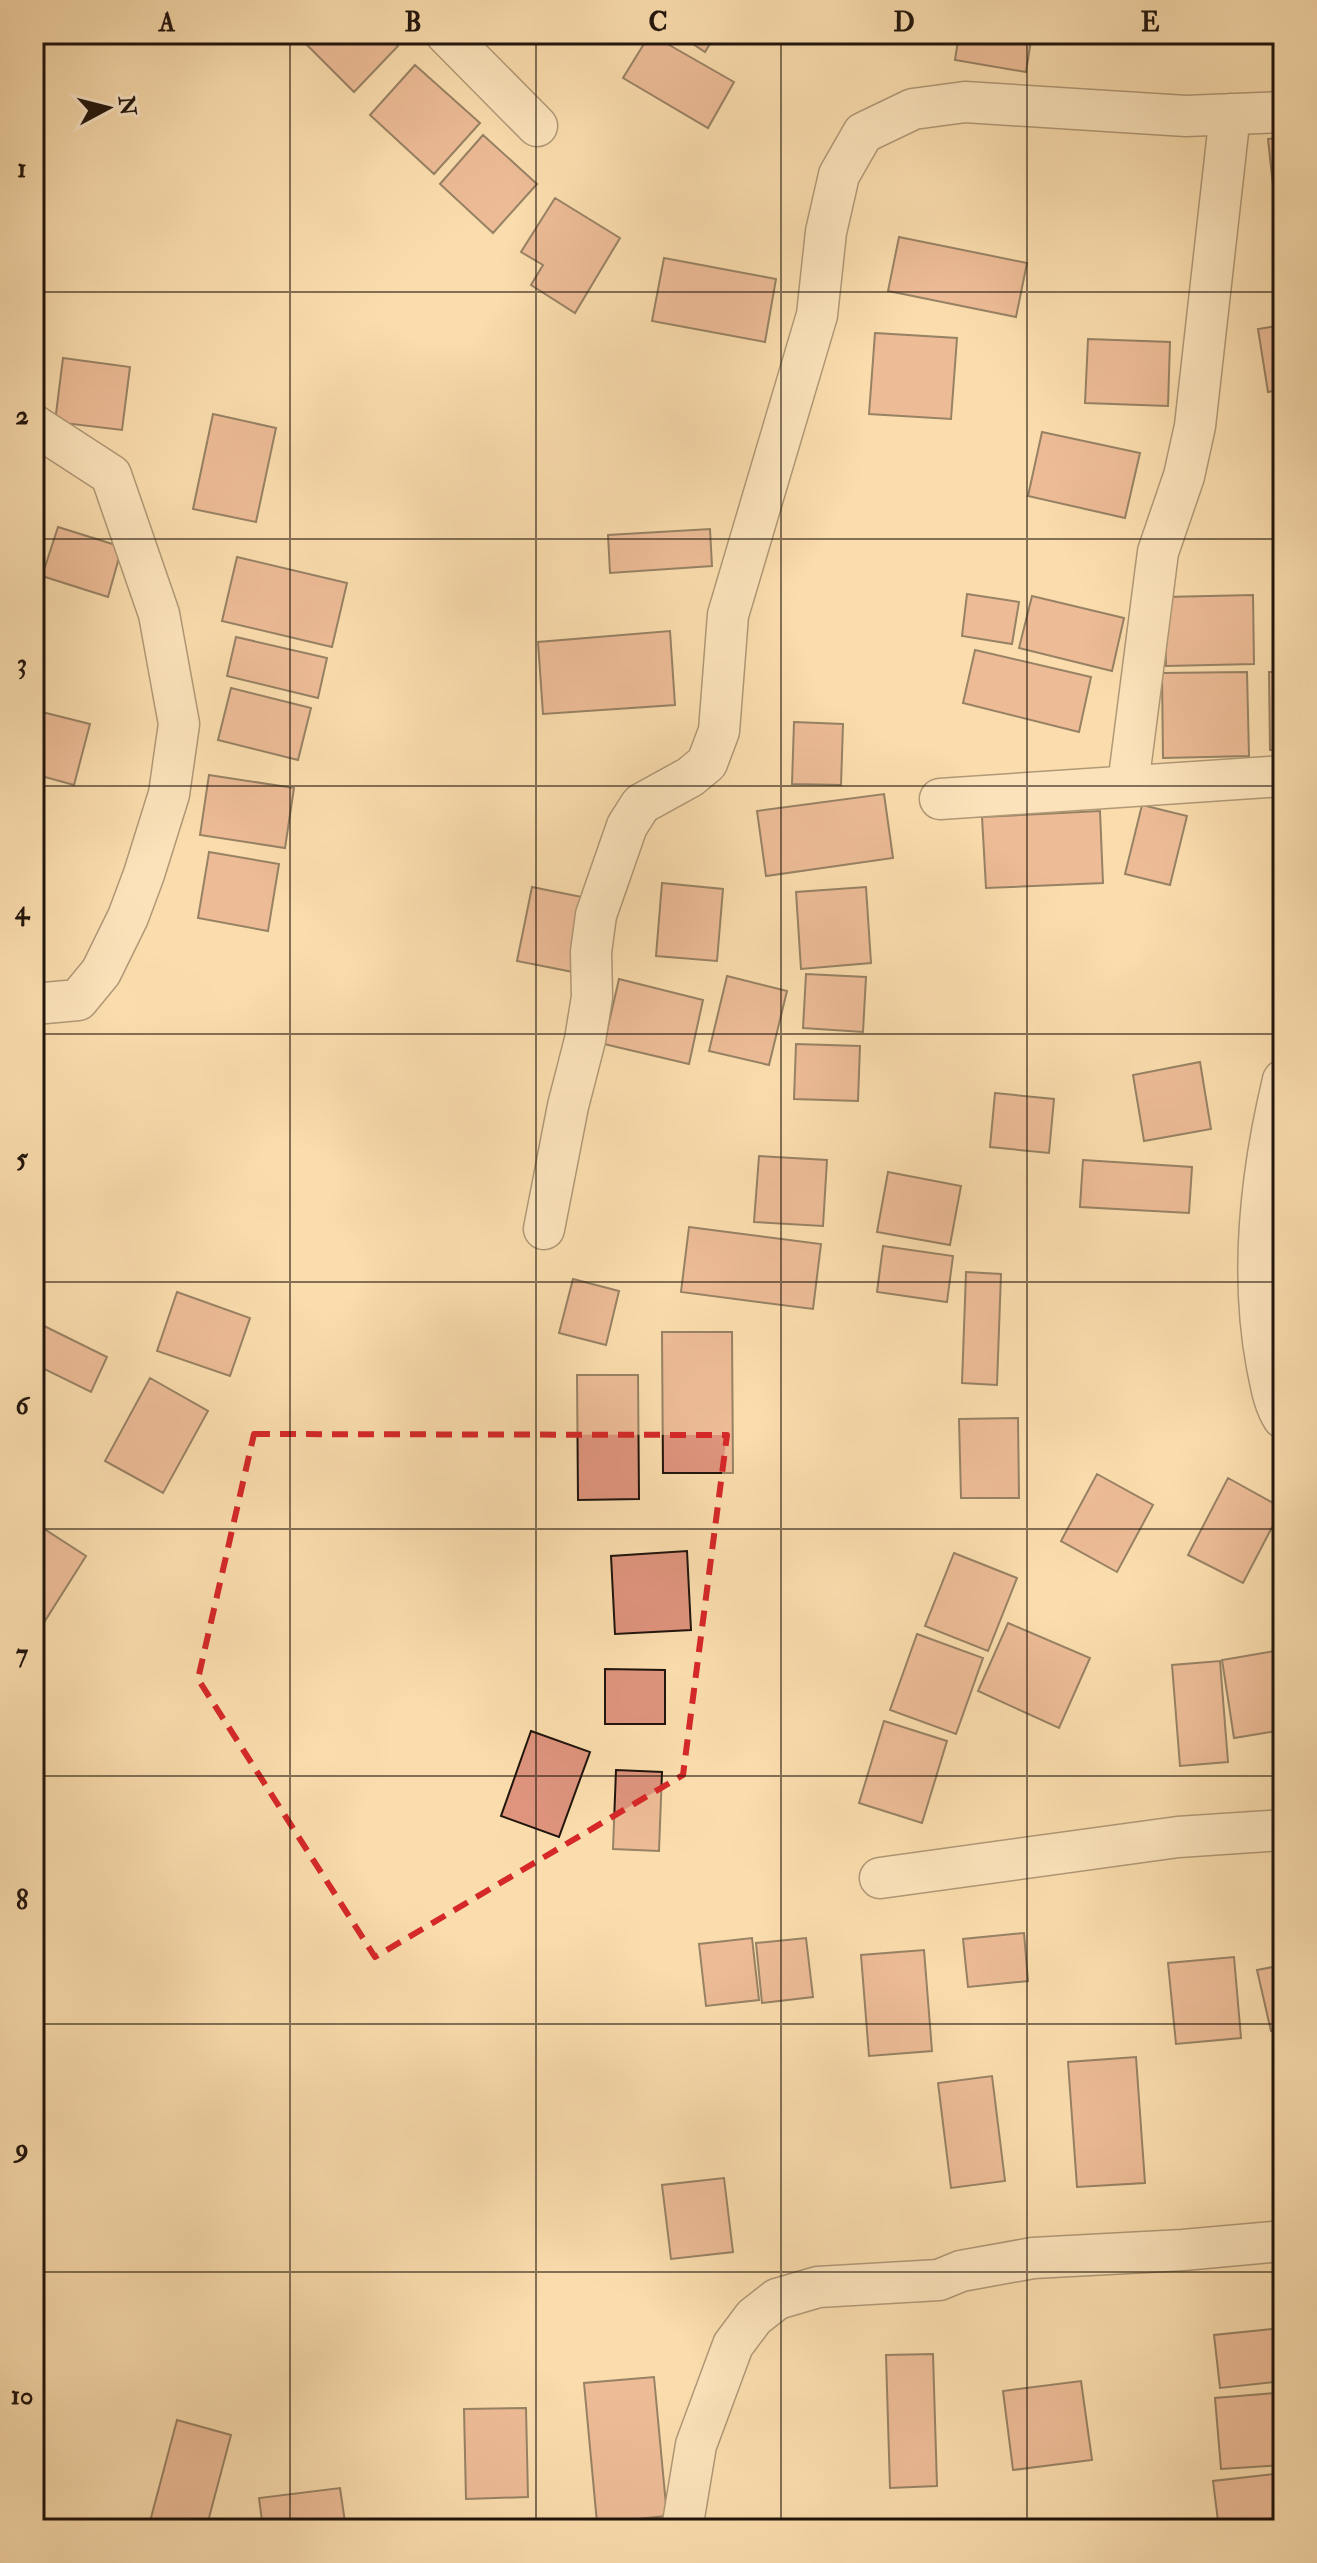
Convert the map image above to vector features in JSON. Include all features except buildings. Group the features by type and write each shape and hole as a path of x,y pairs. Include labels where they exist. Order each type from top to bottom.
{"street":[{"path":"446,34 537,126"},
{"path":"544,1229 568,1106 585,1040 592,997 591,952 596,915 627,826 641,804 690,777 707,763 719,731 728,615 817,315 826,232 839,175 863,133 913,109 965,102 1186,116 1283,112"},
{"path":"1128,785 1158,552 1184,476 1195,426 1230,114"},
{"path":"34,425 111,475 159,614 179,724 169,794 144,874 128,917 101,972 78,1000 34,1004"},
{"path":"940,799 1283,776"},
{"path":"1283,1080 1273,1120 1258,1223 1261,1332 1275,1405 1283,1418"},
{"path":"880,1878 1178,1837 1283,1830"},
{"path":"682,2529 696,2445 733,2345 754,2317 777,2299 818,2287 939,2280 961,2271 1033,2258 1283,2241"}],"highlighted area":[{"path":"254,1434 727,1435 683,1775 375,1957 198,1679"}]}
